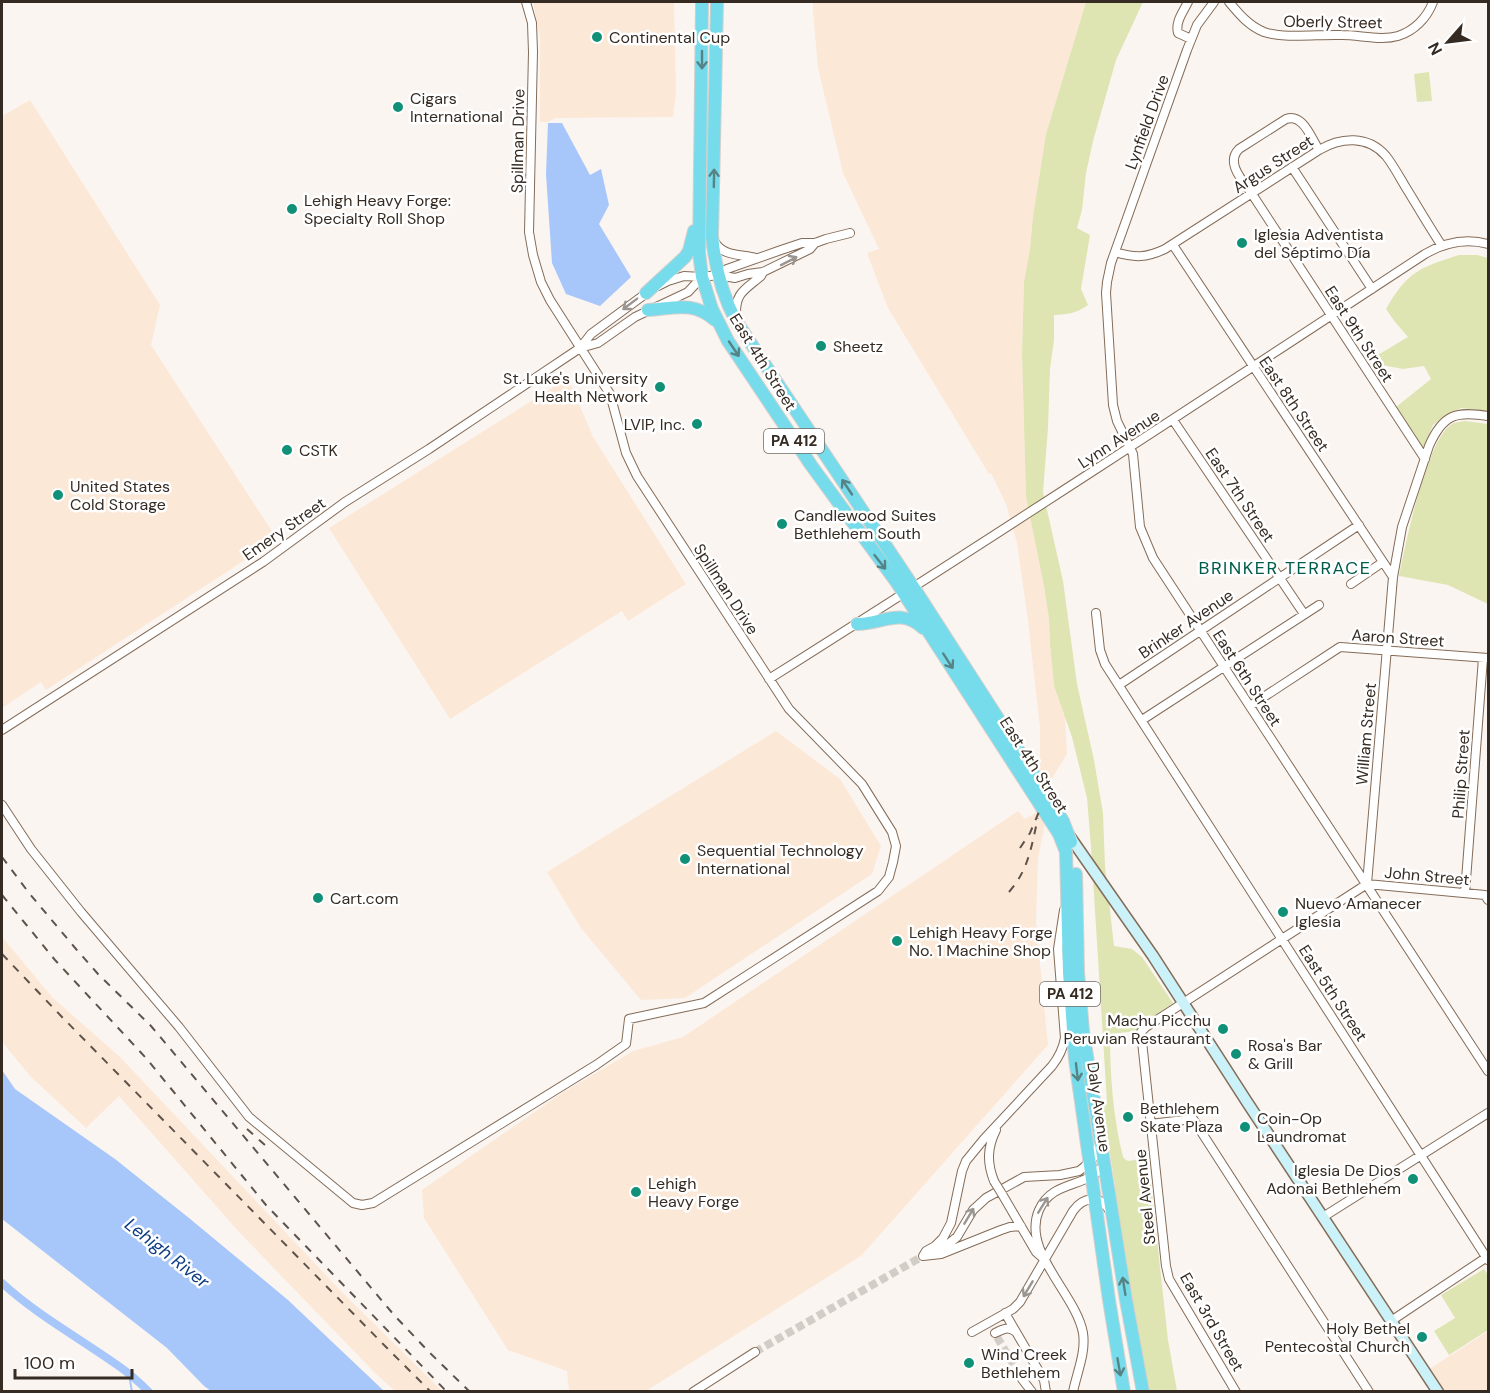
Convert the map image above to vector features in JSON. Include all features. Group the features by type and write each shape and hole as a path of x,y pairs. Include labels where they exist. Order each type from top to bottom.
{"highway":[{"name":"East 4th Street","path":"702,2 699,252 702,277 718,323 811,465 909,591 932,636 1042,796 1063,821 1061,829"},
{"name":"East 4th Street","path":"717,2 712,236 718,275 728,303 736,321 909,591 1037,779 1046,813 1061,829"},
{"path":"646,293 685,257 691,245 699,209"},
{"path":"648,310 694,307 708,314 718,323"},
{"path":"857,624 868,624 898,617 906,618 915,621 932,636"},
{"name":"Daly Avenue","path":"1061,829 1061,838 1066,852 1069,972 1079,1088 1124,1392"},
{"name":"Daly Avenue","path":"1061,829 1072,844 1075,858 1078,972 1083,1031 1143,1392"}],"main road":[{"name":"East 4th Street","path":"1061,829 1090,863 1120,907 1438,1392"}],"street":[{"name":"Spillman Drive","path":"2,805 31,849 249,1117 353,1203 362,1205 373,1203 596,1065 626,1044 629,1019 704,1003 878,891 889,877 896,846 892,832 862,784 789,709 637,476 626,453 610,394 544,290 531,243 533,42 532,22 526,2"},
{"path":"1188,2 1177,27 1178,33 1191,39"},
{"name":"Lynfield Drive","path":"1114,254 1191,39 1214,2"},
{"name":"Oberly Street","path":"1229,2 1251,25 1267,33 1386,38 1400,35 1418,24 1425,17 1433,2"},
{"name":"East 9th Street","path":"1319,150 1301,122 1296,118 1291,118 1239,149 1233,163 1425,459"},
{"name":"Argus Street","path":"1114,254 1134,257 1155,254 1173,245 1319,150 1333,142 1353,140 1367,142 1380,150 1442,246"},
{"path":"1292,167 1372,289"},
{"name":"Emery Street","path":"718,275 727,269 802,243 815,243 850,233"},
{"path":"712,236 724,252 758,258"},
{"name":"Lynn Avenue","path":"769,680 1131,448 1425,255 1442,246 1466,241 1488,244"},
{"name":"Emery Street","path":"580,348 591,333 646,293 669,281 684,276 718,275 735,278 764,272 789,261 810,249 815,243"},
{"name":"East 8th Street","path":"1173,245 1393,577"},
{"name":"East 6th Street","path":"1114,254 1106,293 1113,405 1119,426 1131,448 1138,517 1153,558 1488,1071"},
{"path":"736,321 736,307 741,293 764,272"},
{"name":"Emery Street","path":"2,730 262,562 345,502 580,348 598,343 635,317 688,292 702,277"},
{"name":"William Street","path":"1367,884 1393,577 1402,527 1437,430 1451,417 1461,413 1488,416"},
{"name":"East 7th Street","path":"1173,420 1304,614"},
{"name":"Brinker Avenue","path":"1119,685 1359,525"},
{"path":"1351,584 1383,562"},
{"path":"1142,720 1318,605"},
{"name":"East 5th Street","path":"1096,613 1101,653 1105,664 1488,1258"},
{"name":"Aaron Street","path":"1250,706 1340,647 1486,658"},
{"name":"Philip Street","path":"1465,893 1486,658"},
{"path":"1183,1003 1367,884"},
{"name":"John Street","path":"1367,884 1487,897"},
{"path":"927,1254 943,1238 951,1223 966,1161 1052,1066 1064,1043 1058,940 1068,885"},
{"name":"Steel Avenue","path":"1166,1266 1141,1032 1183,1003"},
{"path":"1323,1217 1488,1113"},
{"path":"1150,1124 1193,1119 1370,1392"},
{"path":"1002,1122 989,1146 989,1166 994,1182 1036,1252 1045,1260"},
{"path":"927,1254 940,1251 954,1240 973,1210 986,1198 1024,1177 1067,1174 1081,1170 1096,1152 1100,1136"},
{"path":"1073,1392 1083,1349 1083,1331 1074,1310 1045,1260 1035,1232 1037,1216 1048,1196 1059,1189 1092,1176 1105,1162"},
{"path":"996,1335 986,1331 975,1331 1020,1302 1076,1207 1084,1201 1095,1199 1102,1201 1112,1213"},
{"path":"927,1254 941,1254 1000,1230 1021,1226"},
{"path":"1391,1321 1488,1258"},
{"name":"East 3rd Street","path":"1166,1266 1169,1279 1236,1392"},
{"path":"1005,1313 1044,1380 1046,1392"},
{"path":"989,1323 996,1335"},
{"path":"996,1335 1007,1328 1016,1332"},
{"path":"693,1392 755,1352"},
{"path":"1022,1379 1032,1392"}],"shaded area":[{"path":"533,2 674,2 676,92 673,117 556,118 540,122 540,36"},
{"path":"813,2 1086,2 1046,134 1024,282 1022,353 1026,497 1049,619 1054,686 1065,717 1067,754 1049,783 1038,858 1036,923 1048,1045 861,1256 646,1391 569,1391 567,1371 508,1350 424,1218 422,1190 562,1093 633,1051 683,1037 1018,811 1025,819 1035,813 1040,770 1040,728 1017,543 1006,504 991,473 989,474 888,308 867,253 879,249 843,173 818,68"},
{"path":"30,100 160,305 151,345 277,539 46,690 41,682 2,708 2,116"},
{"path":"568,378 593,437 686,584 628,621 622,611 450,719 329,528"},
{"path":"776,731 840,779 881,846 872,874 685,998 641,1000 581,928 547,872"},
{"path":"2,937 53,998 119,1056 340,1290 442,1391 395,1391 377,1375 239,1232 119,1096 86,1128 30,1076 2,1042"},
{"path":"1488,1331 1488,1391 1442,1391 1428,1370"}],"green space":[{"path":"1086,2 1143,2 1116,60 1086,173 1082,210 1077,228 1090,235 1081,289 1088,305 1072,313 1054,315 1043,492 1063,581 1077,684 1103,813 1105,866 1114,946 1132,949 1142,957 1173,1003 1139,1026 1136,1031 1110,1034 1110,1049 1114,1111 1123,1157 1129,1161 1148,1158 1168,1340 1177,1391 1147,1391 1113,1187 1115,1186 1103,1109 1107,1102 1087,798 1072,737 1054,686 1049,619 1026,497 1022,353 1024,282 1046,134"},
{"path":"1429,72 1432,101 1417,102 1414,74"},
{"path":"1459,255 1477,255 1488,258 1488,411 1461,408 1445,416 1433,425 1423,450 1396,407 1431,379 1424,366 1403,369 1375,366 1371,359 1408,337 1386,309 1401,286 1424,268"},
{"path":"1465,421 1488,424 1488,604 1448,585 1399,576 1418,494 1434,449 1443,433 1452,424"},
{"path":"1484,1269 1488,1275 1488,1330 1449,1355 1434,1331 1455,1318 1441,1295"}],"water":[{"path":"548,123 562,123 590,175 601,169 609,205 599,224 631,277 600,306 566,294 552,263 546,174"},
{"name":"Lehigh River","path":"2,1070 15,1089 115,1159 288,1300 384,1391 211,1391 167,1348 2,1219"}],"waterway":[{"path":"2,1283 45,1317 124,1370 149,1392"},
{"path":"129,1374 132,1392"}],"tunnel":[{"path":"755,1352 923,1256"},
{"path":"997,1337 1022,1379"}],"railway":[{"path":"1020,848 1030,833 1041,807"},
{"path":"1009,892 1025,866 1038,818"},
{"path":"2,857 76,949 151,1026 394,1315 470,1392"},
{"path":"2,895 55,960 146,1058 266,1205 447,1392"},
{"path":"2,954 431,1392"},
{"path":"247,1129 265,1145"}],"place":[{"name":"Continental Cup","path":"597,37"},
{"name":"Cigars International","path":"398,107"},
{"name":"Lehigh Heavy Forge: Specialty Roll Shop","path":"292,209"},
{"name":"Iglesia Adventista del Séptimo Día","path":"1242,243"},
{"name":"Sheetz","path":"821,346"},
{"name":"St. Luke's University Health Network","path":"660,387"},
{"name":"LVIP, Inc.","path":"697,424"},
{"name":"CSTK","path":"287,450"},
{"name":"United States Cold Storage","path":"58,495"},
{"name":"Candlewood Suites Bethlehem South","path":"782,524"},
{"name":"Sequential Technology International","path":"685,859"},
{"name":"Cart.com","path":"318,898"},
{"name":"Nuevo Amanecer Iglesia","path":"1283,912"},
{"name":"Lehigh Heavy Forge No. 1 Machine Shop","path":"897,941"},
{"name":"Machu Picchu Peruvian Restaurant","path":"1223,1029"},
{"name":"Rosa's Bar & Grill","path":"1236,1054"},
{"name":"Bethlehem Skate Plaza","path":"1128,1117"},
{"name":"Coin-Op Laundromat","path":"1245,1127"},
{"name":"Iglesia De Dios Adonai Bethlehem","path":"1413,1179"},
{"name":"Lehigh Heavy Forge","path":"636,1192"},
{"name":"Holy Bethel Pentecostal Church","path":"1422,1337"},
{"name":"Wind Creek Bethlehem","path":"969,1363"}],"district":[{"name":"BRINKER TERRACE","path":"1285,568"}]}
